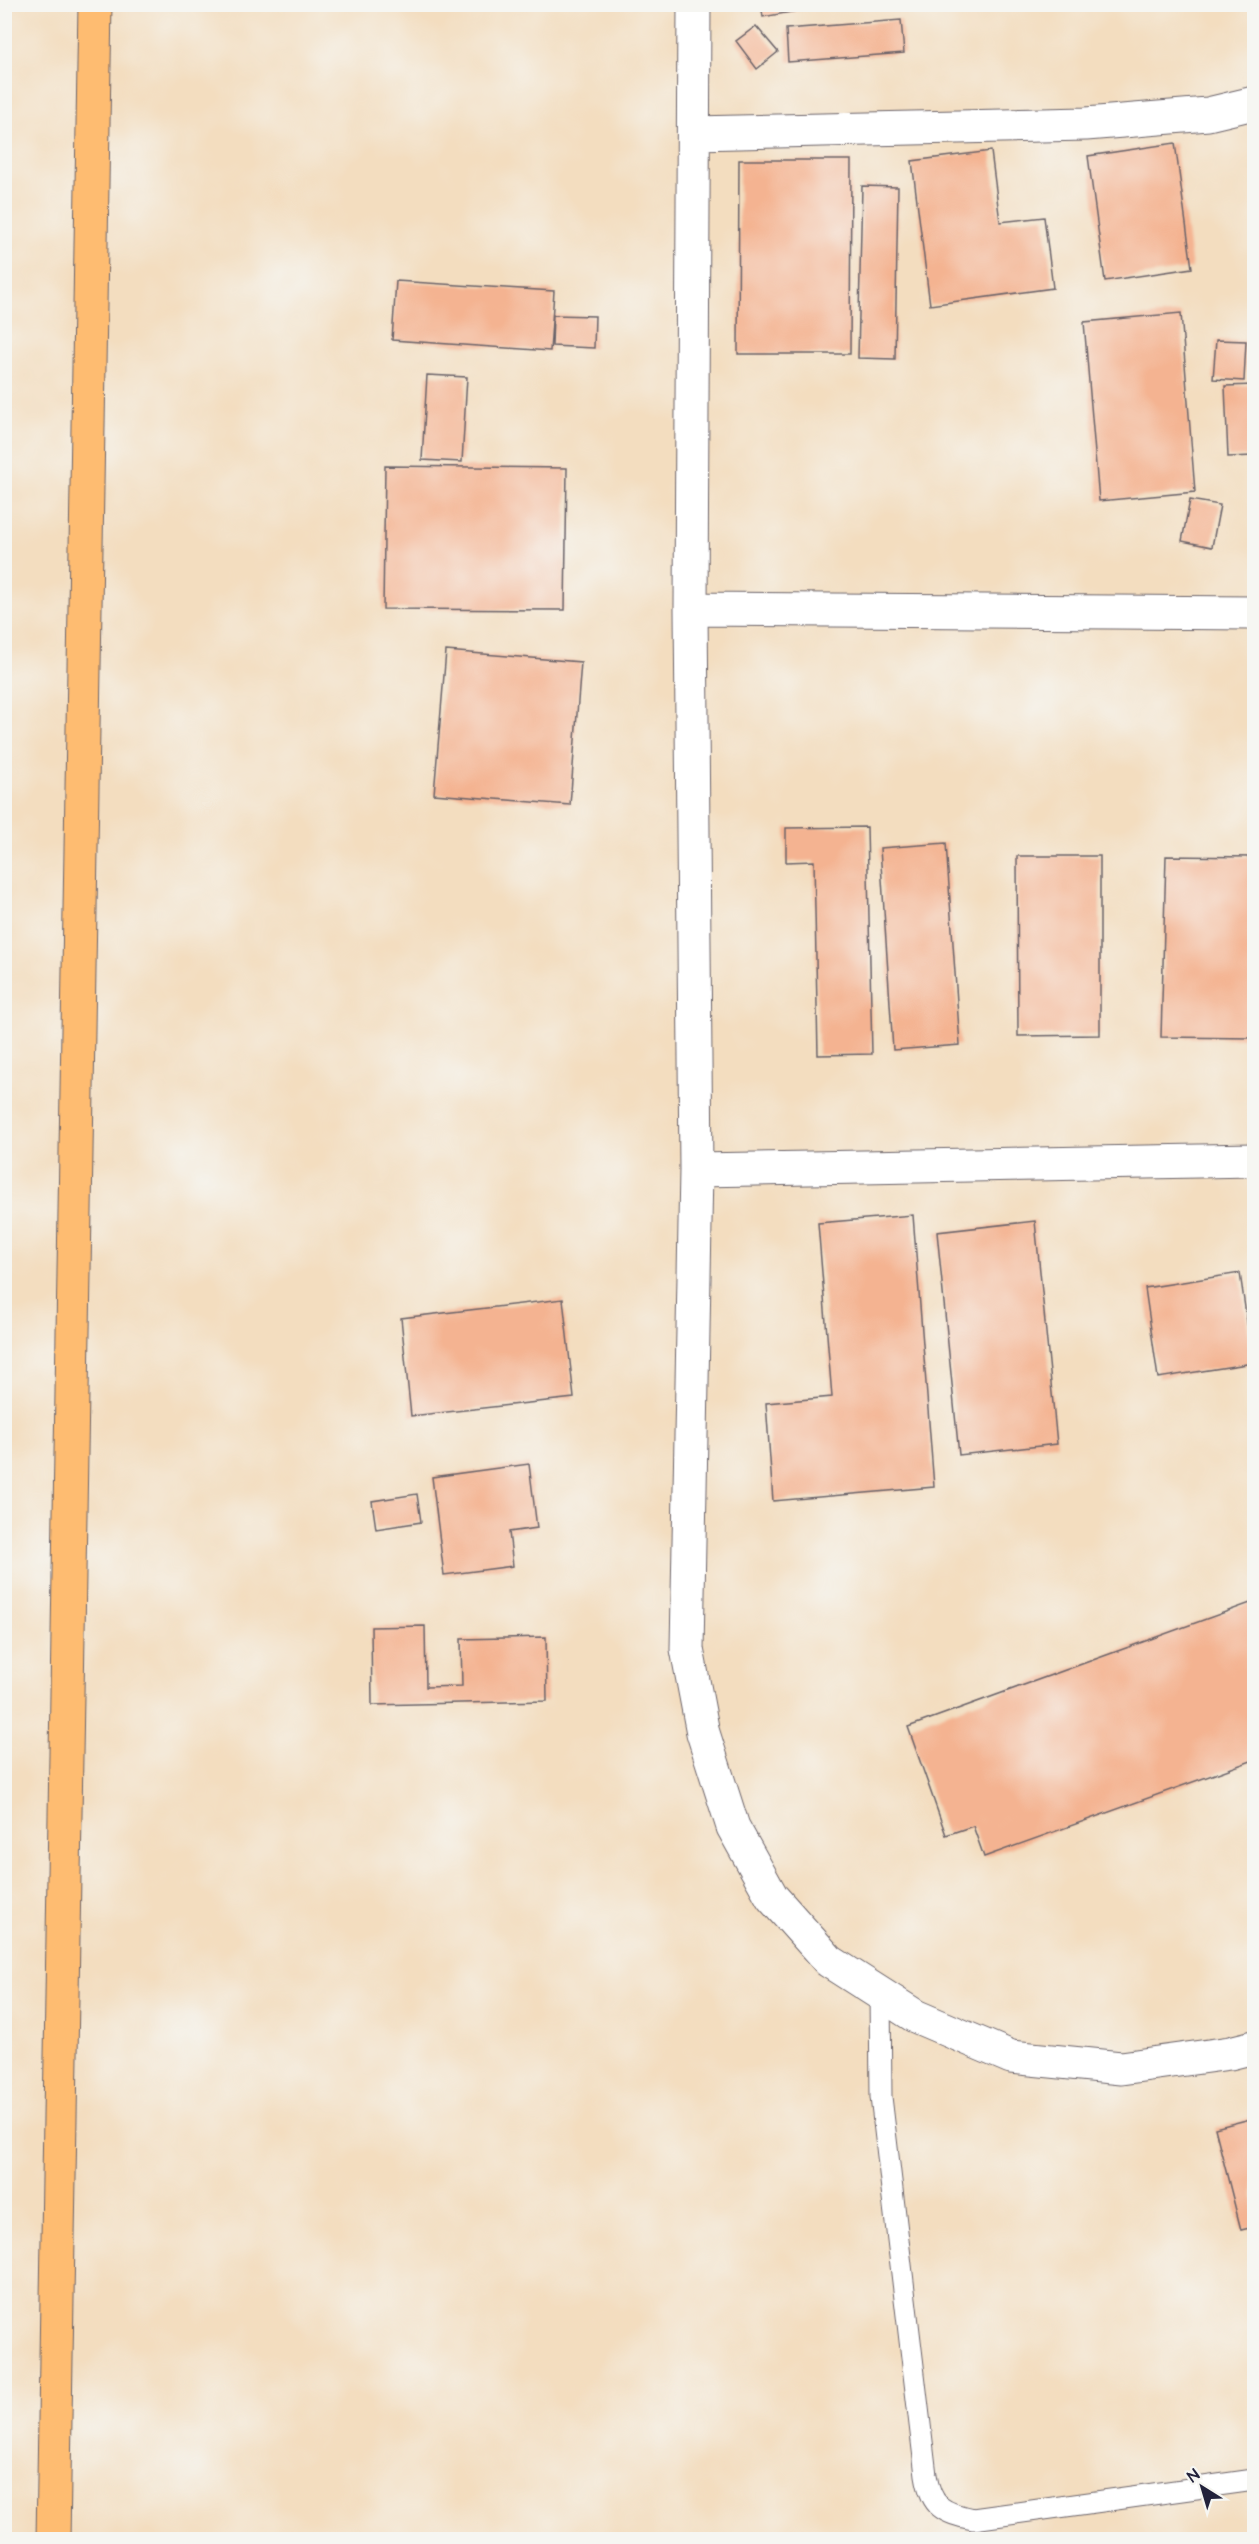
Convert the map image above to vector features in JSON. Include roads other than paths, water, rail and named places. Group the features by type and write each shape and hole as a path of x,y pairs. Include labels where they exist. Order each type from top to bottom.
{"main road":[{"path":"53,2540 95,4"}],"street":[{"path":"694,4 691,609 696,1170 687,1649 703,1733 733,1827 772,1897 830,1961 915,2016 1011,2057 1121,2068 1230,2053 1254,2047"},
{"path":"695,133 1086,124 1208,114 1254,103"},
{"path":"691,609 1254,613"},
{"path":"696,1170 1254,1160"}],"lane":[{"path":"879,1993 881,2097 926,2475 929,2492 937,2506 956,2515 973,2519 1254,2480"}]}
